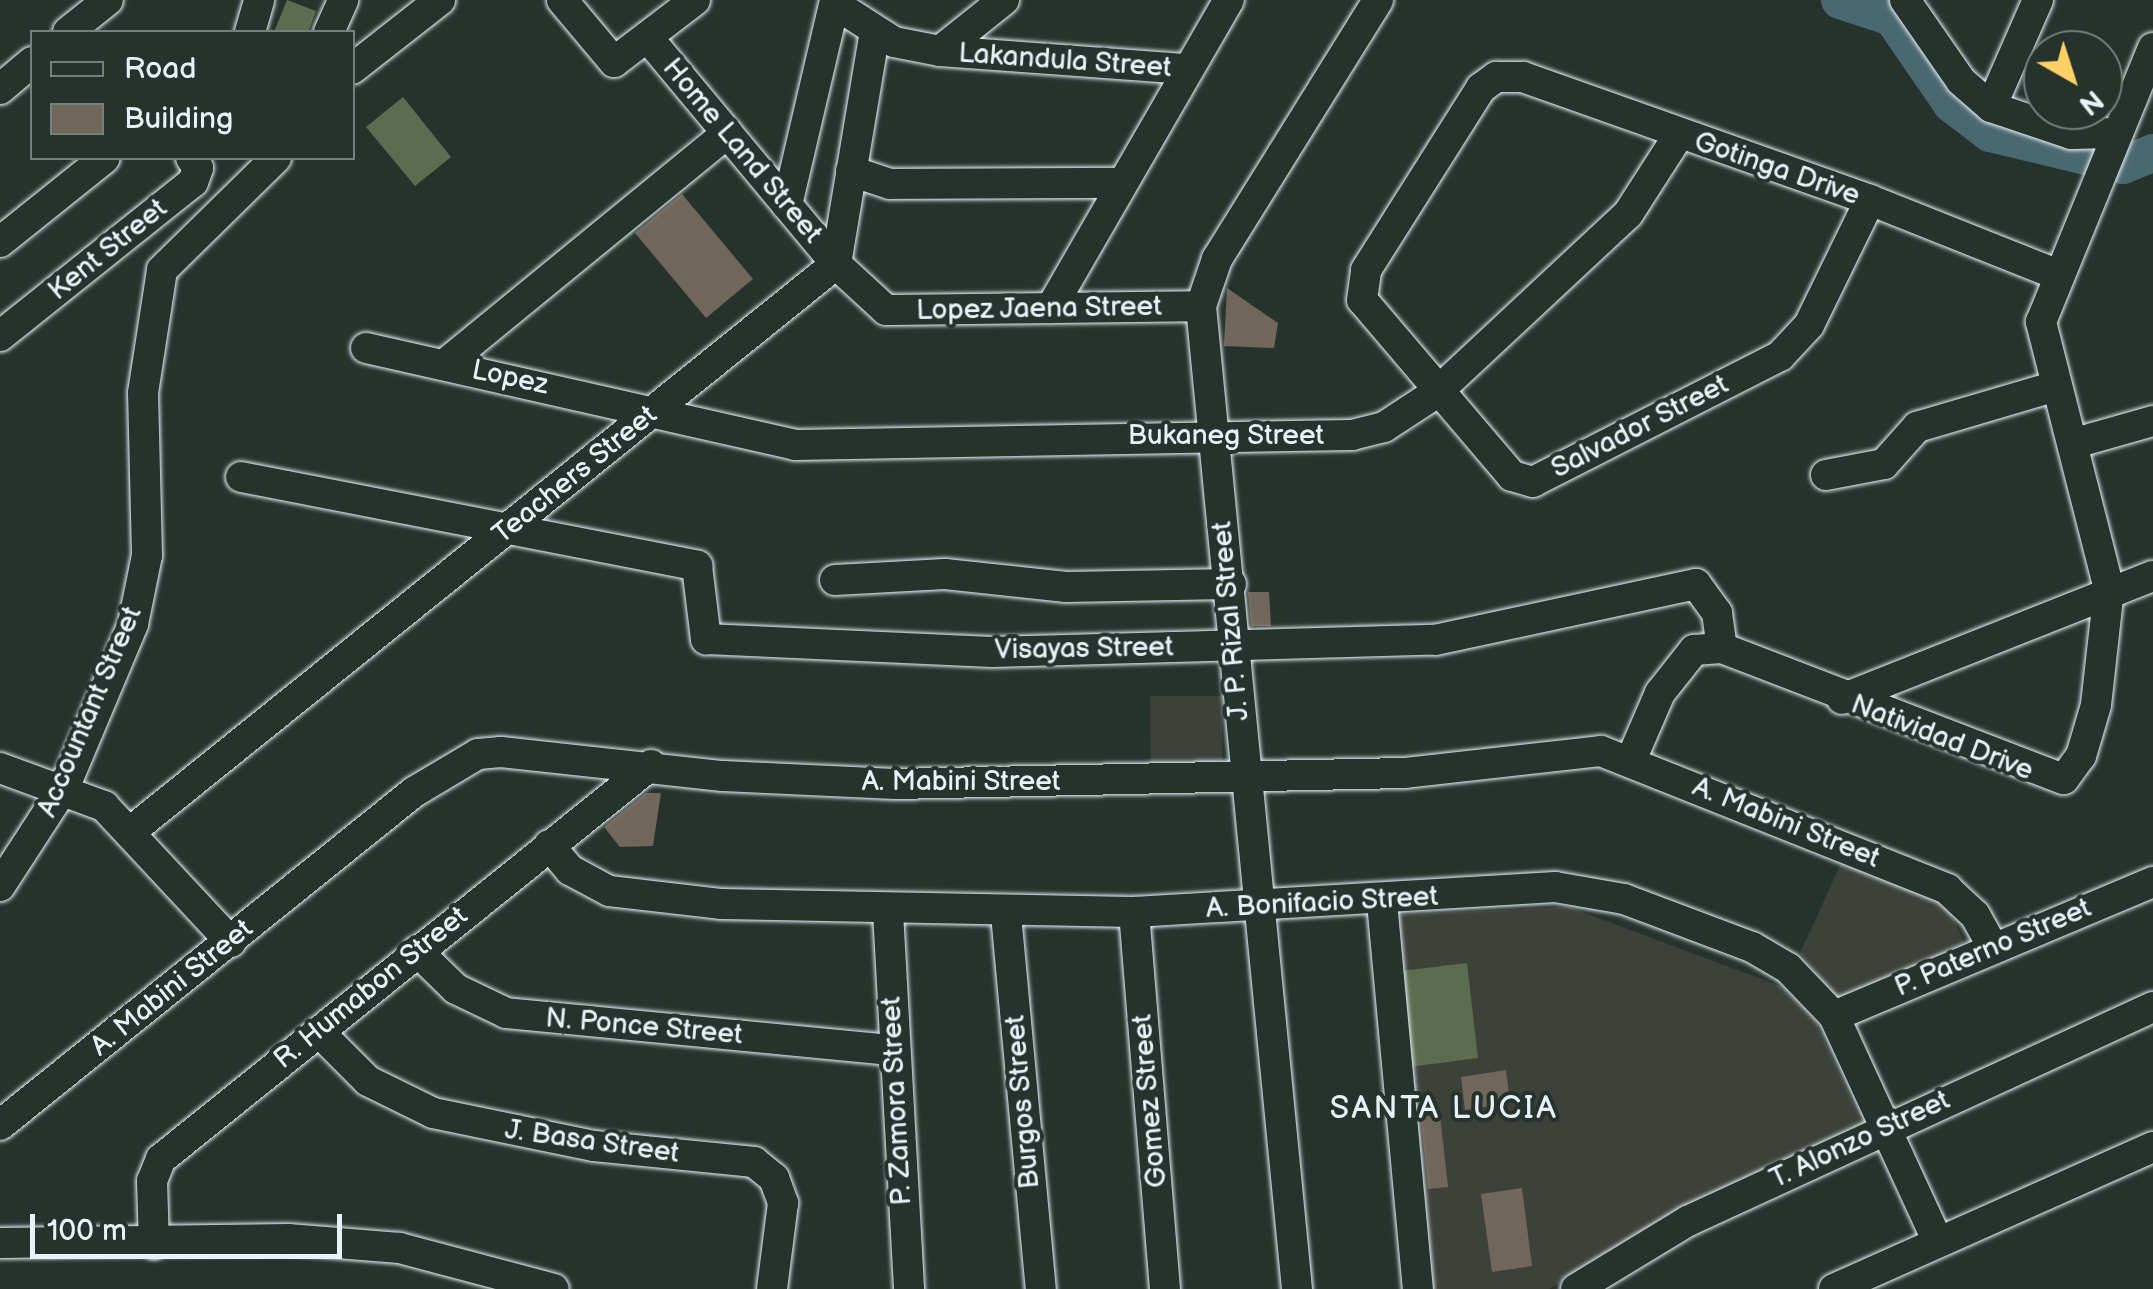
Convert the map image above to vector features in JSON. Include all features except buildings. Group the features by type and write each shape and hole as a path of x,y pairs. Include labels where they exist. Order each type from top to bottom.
{"street":[{"path":"70,30 108,0"},
{"path":"251,30 259,0"},
{"path":"330,30 343,0"},
{"path":"355,67 440,0"},
{"path":"562,0 614,62 695,0"},
{"path":"940,51 1002,0"},
{"path":"1051,308 1118,183 1229,0"},
{"name":"J. P. Rizal Street","path":"1297,1289 1263,909 1242,780 1231,584 1201,306 1217,259 1378,0"},
{"path":"1905,0 1961,81 1990,107 2071,134 2114,141"},
{"path":"1990,107 2038,0"},
{"path":"787,206 835,2"},
{"name":"Lakandula Street","path":"835,2 874,32 940,51 1187,70"},
{"path":"836,264 874,32"},
{"name":"Home Land Street","path":"648,38 836,264"},
{"name":"Natividad Drive","path":"1722,648 1842,698 2064,779 2080,756 2096,705 2109,590 2075,443 2054,388 2041,322 2056,274 2102,178 2153,48"},
{"path":"0,89 30,64"},
{"name":"Gotinga Drive","path":"1496,77 1523,78 1678,136 1870,200 2056,274"},
{"name":"Salvador Street","path":"1496,77 1481,88 1366,270 1369,316 1512,476 1533,482 1780,356 1808,324 1870,200"},
{"path":"444,364 726,132"},
{"name":"Bukaneg Street","path":"653,411 795,445 1212,434 1352,435 1384,427 1436,393 1628,214 1678,136"},
{"path":"0,242 102,160"},
{"name":"Kent Street","path":"0,336 193,182 198,168 192,160"},
{"name":"Accountant Street","path":"0,886 64,786 142,589 140,439 162,270 274,160"},
{"path":"851,171 890,184 1118,183"},
{"name":"Lopez Jaena Street","path":"836,264 886,310 1201,306"},
{"name":"Teachers Street","path":"130,832 836,264"},
{"name":"Lopez","path":"366,348 653,411"},
{"path":"1826,475 1891,460 1916,428 2054,388"},
{"path":"2075,443 2153,421"},
{"path":"241,477 507,531"},
{"name":"Visayas Street","path":"507,531 700,570 706,639 992,652 1435,640 1696,584 1716,614 1722,648"},
{"path":"835,580 945,574 1066,587 1231,584"},
{"path":"1842,698 2109,590 2153,576"},
{"path":"1631,760 1660,693 1694,650 1722,648"},
{"name":"A. Mabini Street","path":"0,1125 414,792 478,754 895,784 1242,780 1600,752 1631,760 1947,889 1994,948"},
{"name":"R. Humabon Street","path":"154,1244 152,1182 160,1159 650,765"},
{"path":"0,768 64,786 104,806 230,942"},
{"name":"A. Bonifacio Street","path":"549,844 592,884 631,896 888,912 1263,909 1556,887 1624,899 1752,947 1788,968 1834,1016 1936,1238"},
{"name":"P. Paterno Street","path":"1834,1016 2153,882"},
{"path":"1382,902 1418,1289"},
{"name":"P. Zamora Street","path":"888,912 892,1050 909,1289"},
{"name":"Gomez Street","path":"1134,912 1165,1289"},
{"name":"Burgos Street","path":"1006,914 1041,1289"},
{"name":"N. Ponce Street","path":"417,951 456,989 506,1013 892,1050"},
{"name":"T. Alonzo Street","path":"1576,1289 1688,1221 1886,1126 2153,1007"},
{"name":"J. Basa Street","path":"319,1032 368,1081 432,1113 594,1146 754,1162 774,1178 784,1203 772,1289"},
{"path":"1834,1289 1936,1238 2153,1147"},
{"path":"0,1244 154,1244 288,1238 400,1248 554,1289"}],"shaded area":[{"path":"1150,696 1222,696 1222,765 1151,766"},
{"path":"1844,857 1945,902 1964,942 1841,1003 1800,953"},
{"path":"1569,907 1783,987 1816,1022 1862,1123 1680,1211 1549,1289 1423,1289 1390,915"}],"green space":[{"path":"287,0 316,11 309,30 275,30"},
{"path":"403,97 451,157 415,186 366,127"},
{"path":"1467,963 1478,1058 1410,1067 1401,971"}],"waterway":[{"path":"1840,0 1892,17 1952,104 1990,133 2123,165 2153,153"}],"district":[{"name":"SANTA LUCIA","path":"1444,1109"}]}
